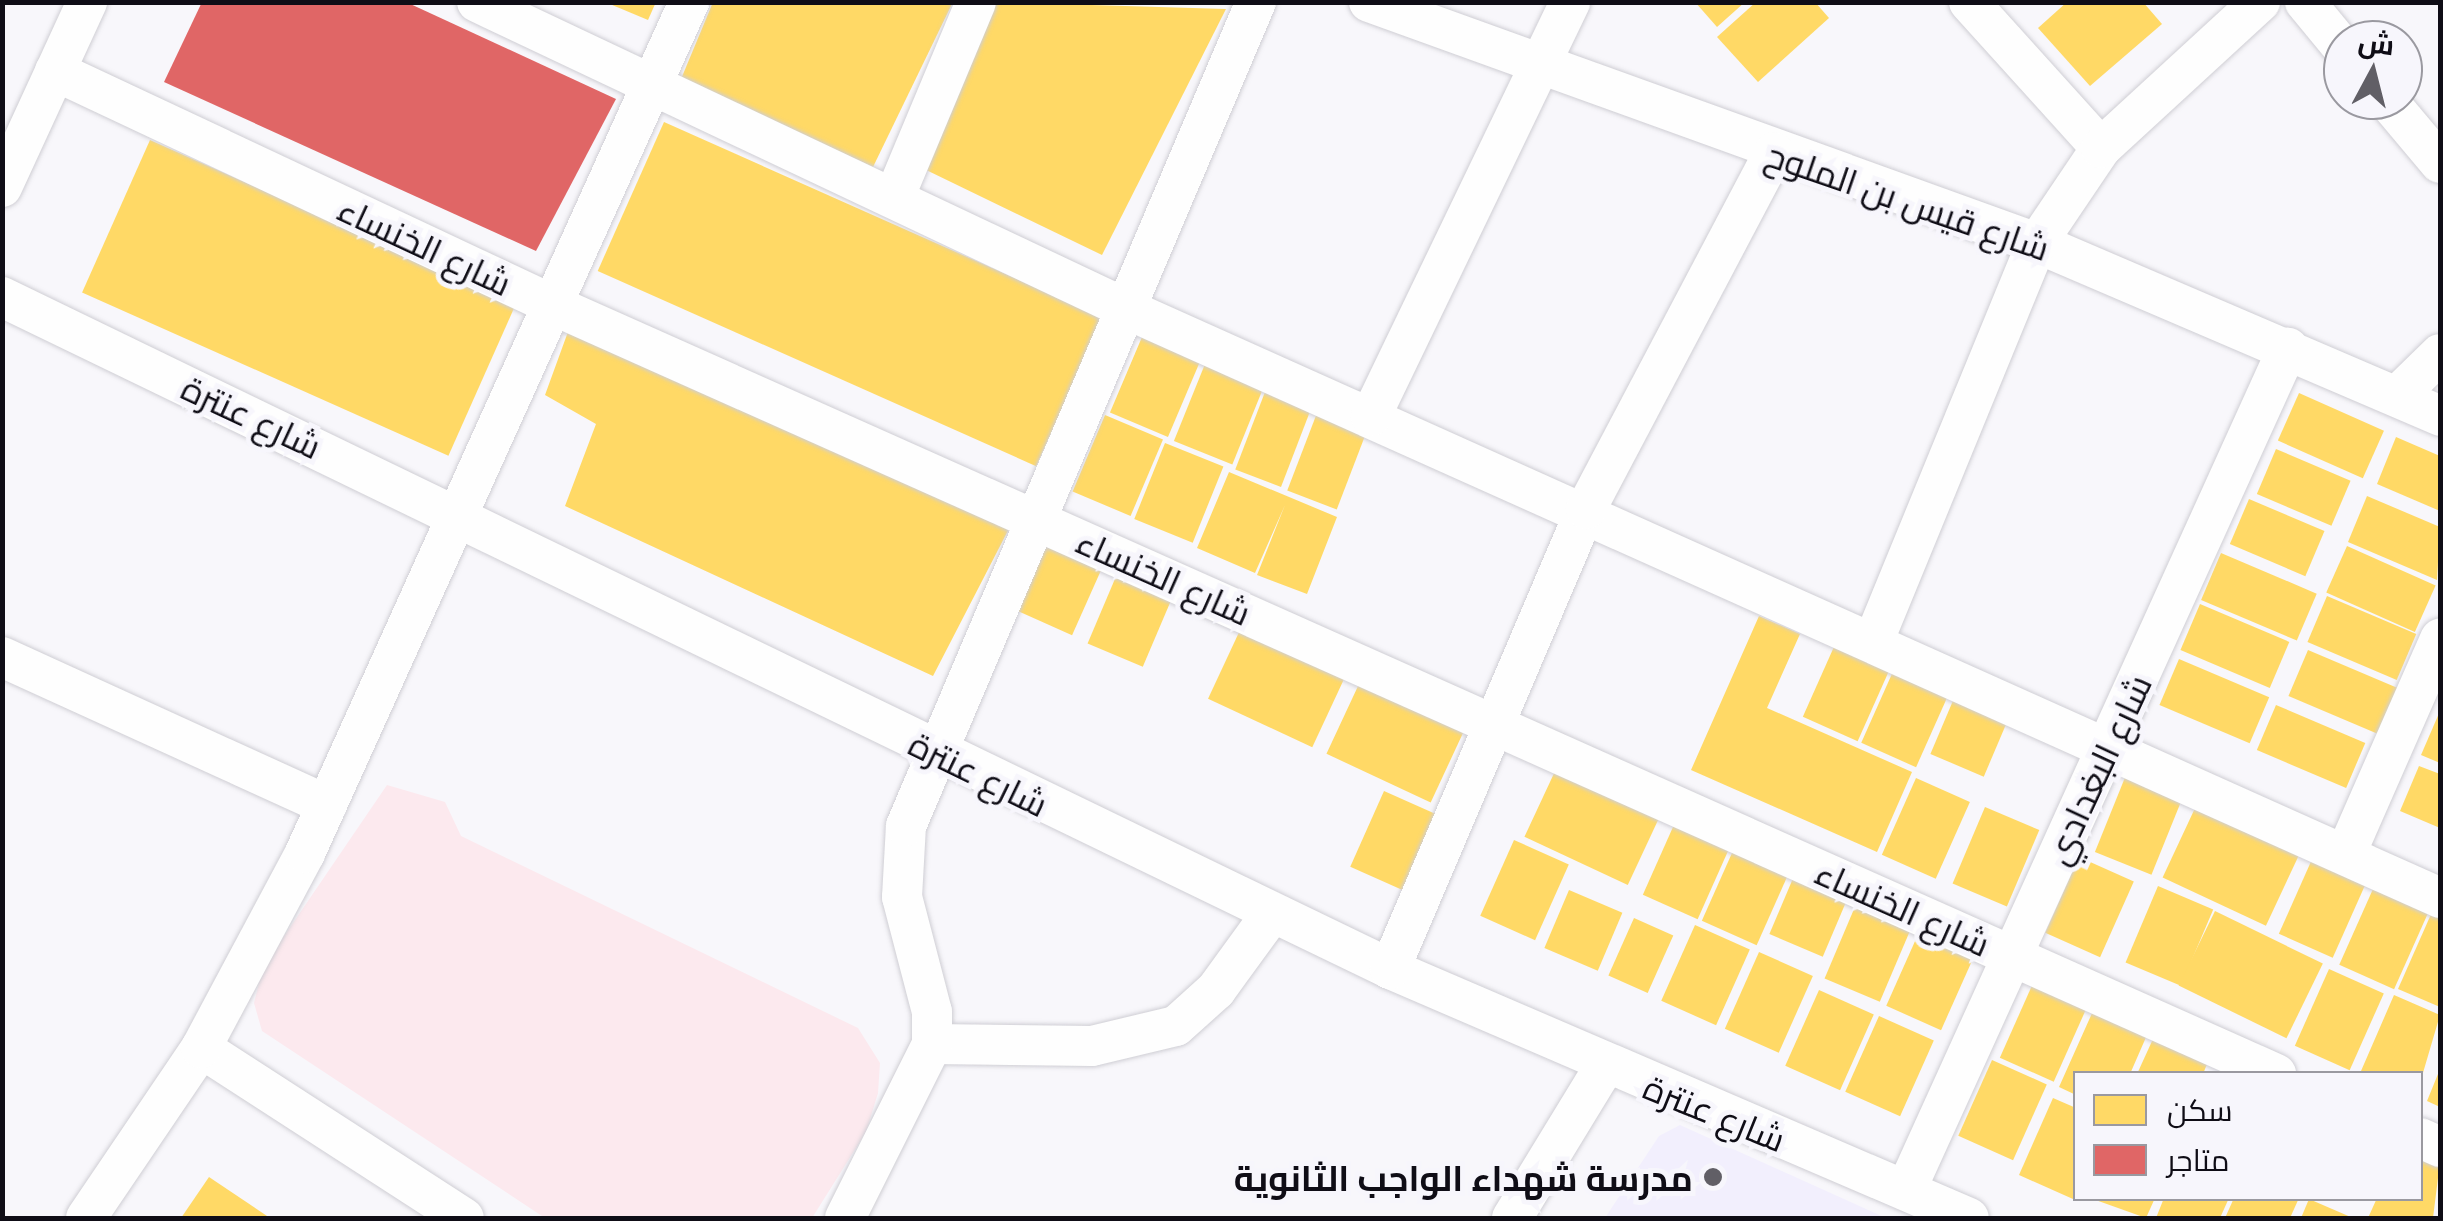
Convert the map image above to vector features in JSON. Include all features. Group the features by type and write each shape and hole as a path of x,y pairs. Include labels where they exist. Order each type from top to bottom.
{"street":[{"path":"478,2 656,82 1131,311 1586,509 2347,851 2440,898"},
{"path":"86,1218 201,1048 327,805 689,2"},
{"path":"894,198 976,2"},
{"path":"845,1218 932,1044 932,1012 902,897 906,826 935,752 1043,521 1256,2"},
{"name":"شارع قيس بن الملوح","path":"1368,2 1774,152 2037,243 2399,394 2440,416"},
{"path":"1371,416 1570,2"},
{"path":"1969,2 2101,148"},
{"path":"1874,640 2037,243 2101,148 2260,2"},
{"path":"2305,2 2323,24"},
{"path":"2,187 84,4"},
{"name":"شارع الخنساء","path":"55,71 552,306 1043,521 2269,1071"},
{"path":"2404,120 2440,163"},
{"path":"1390,970 1586,509 1774,152"},
{"name":"شارع عنترة","path":"2,298 457,513 935,752 1390,970 1604,1066 1969,1218"},
{"name":"شارع البغدادي","path":"1906,1190 2009,954 2109,746 2288,348"},
{"path":"2399,394 2440,354"},
{"path":"2347,851 2440,638"},
{"path":"2,658 327,805"},
{"path":"932,1044 1092,1046 1176,1026 1216,990 1272,913"},
{"path":"201,1048 464,1218"},
{"path":"1512,1218 1604,1066"}],"shaded area":[{"path":"387,785 445,802 461,836 858,1028 880,1063 878,1093 866,1132 812,1218 545,1218 262,1031 254,1003 263,967"},
{"name":"مدرسة شهداء الواجب الثانوية","path":"1680,1125 1886,1218 1605,1218 1659,1136"}],"building: سكن":[{"path":"605,2 656,2 648,20"},
{"path":"713,2 953,2 873,167 681,79"},
{"path":"990,2 1226,9 1102,255 920,167"},
{"path":"1695,2 1745,2 1717,27"},
{"path":"1756,2 1815,2 1829,18 1758,82 1717,37"},
{"path":"2067,2 2143,2 2162,24 2090,86 2038,28"},
{"path":"664,122 1103,317 1036,466 598,271"},
{"path":"150,140 516,303 448,456 82,293"},
{"path":"569,329 1013,521 933,676 565,506 596,424 545,395"},
{"path":"1142,337 1200,362 1168,437 1110,412"},
{"path":"1205,364 1263,388 1232,465 1174,441"},
{"path":"1265,392 1311,410 1281,487 1235,469"},
{"path":"2299,393 2384,431 2363,478 2278,441"},
{"path":"1317,413 1366,432 1337,509 1287,490"},
{"path":"1105,415 1163,440 1131,516 1073,491"},
{"path":"2396,437 2440,456 2440,511 2377,484"},
{"path":"1165,443 1223,467 1193,543 1134,519"},
{"path":"2276,449 2351,481 2331,526 2257,494"},
{"path":"1229,472 1337,517 1307,594 1257,575 1285,505 1255,573 1197,548"},
{"path":"2367,496 2440,527 2437,580 2348,542"},
{"path":"2249,499 2324,531 2305,576 2230,544"},
{"path":"1051,535 1106,559 1072,635 1017,611"},
{"path":"2347,546 2436,585 2415,632 2326,593"},
{"path":"2221,553 2317,594 2297,641 2201,600"},
{"path":"1120,567 1175,590 1143,667 1088,643"},
{"path":"2327,596 2416,634 2397,680 2307,642"},
{"path":"2200,604 2289,642 2270,688 2180,650"},
{"path":"1759,616 1800,634 1767,708 1912,772 1877,852 1691,770"},
{"path":"1241,628 1345,677 1312,747 1208,699"},
{"path":"1837,640 1892,664 1858,741 1803,717"},
{"path":"2308,650 2398,688 2379,734 2288,696"},
{"path":"2179,659 2269,697 2250,743 2159,705"},
{"path":"1895,667 1950,691 1916,767 1861,743"},
{"path":"1359,684 1463,733 1431,802 1326,754"},
{"path":"1955,696 2008,719 1984,777 1930,754"},
{"path":"2276,705 2365,743 2346,788 2257,750"},
{"path":"2440,711 2440,763 2421,755"},
{"path":"2419,766 2440,774 2440,828 2400,811"},
{"path":"1557,767 1660,815 1628,885 1524,837"},
{"path":"2126,775 2183,798 2151,875 2095,852"},
{"path":"1916,778 1970,802 1936,879 1882,855"},
{"path":"1384,791 1438,815 1404,891 1350,867"},
{"path":"2196,806 2299,854 2266,926 2163,878"},
{"path":"1985,807 2039,830 2007,906 1953,883"},
{"path":"1677,818 1732,842 1698,919 1643,895"},
{"path":"1514,840 1569,864 1535,940 1480,916"},
{"path":"1736,844 1791,868 1757,945 1702,921"},
{"path":"2079,857 2134,881 2100,957 2045,933"},
{"path":"2313,857 2367,881 2333,958 2279,934"},
{"path":"1794,876 1847,899 1823,957 1769,934"},
{"path":"2158,886 2213,909 2181,986 2126,962"},
{"path":"2373,889 2428,913 2394,989 2339,965"},
{"path":"1569,890 1622,913 1598,971 1544,948"},
{"path":"1857,902 1912,925 1880,1002 1825,978"},
{"path":"2215,911 2323,964 2286,1038 2179,986"},
{"path":"2432,912 2440,916 2440,1007 2398,989"},
{"path":"1634,918 1673,935 1648,993 1608,976"},
{"path":"1695,925 1750,949 1716,1025 1661,1001"},
{"path":"1920,930 1975,954 1941,1030 1886,1006"},
{"path":"1759,952 1813,976 1779,1053 1725,1029"},
{"path":"2329,969 2384,993 2350,1070 2295,1046"},
{"path":"2034,981 2088,1005 2054,1082 2000,1058"},
{"path":"1819,990 1874,1014 1840,1090 1785,1066"},
{"path":"2394,995 2440,1015 2423,1073 2361,1071"},
{"path":"2093,1011 2147,1035 2131,1071 2073,1071 2073,1094 2059,1087"},
{"path":"1879,1016 1934,1040 1900,1116 1845,1092"},
{"path":"2153,1039 2207,1064 2204,1071 2138,1071"},
{"path":"1992,1060 2047,1084 2013,1160 1958,1136"},
{"path":"2440,1069 2440,1107 2427,1101"},
{"path":"2053,1098 2073,1107 2073,1199 2019,1175"},
{"path":"2423,1154 2440,1162 2433,1218 2368,1218 2376,1201 2423,1201"},
{"path":"209,1177 270,1218 181,1218"},
{"path":"2098,1201 2154,1201 2146,1218"},
{"path":"2163,1201 2228,1201 2220,1218 2156,1218"},
{"path":"2233,1201 2298,1201 2290,1218 2225,1218"},
{"path":"2308,1201 2314,1201 2353,1218 2301,1218"}],"building: متاجر":[{"path":"202,2 406,2 616,99 536,251 164,82"}],"place":[{"name":"مدرسة شهداء الواجب الثانوية","path":"1713,1177"}]}
